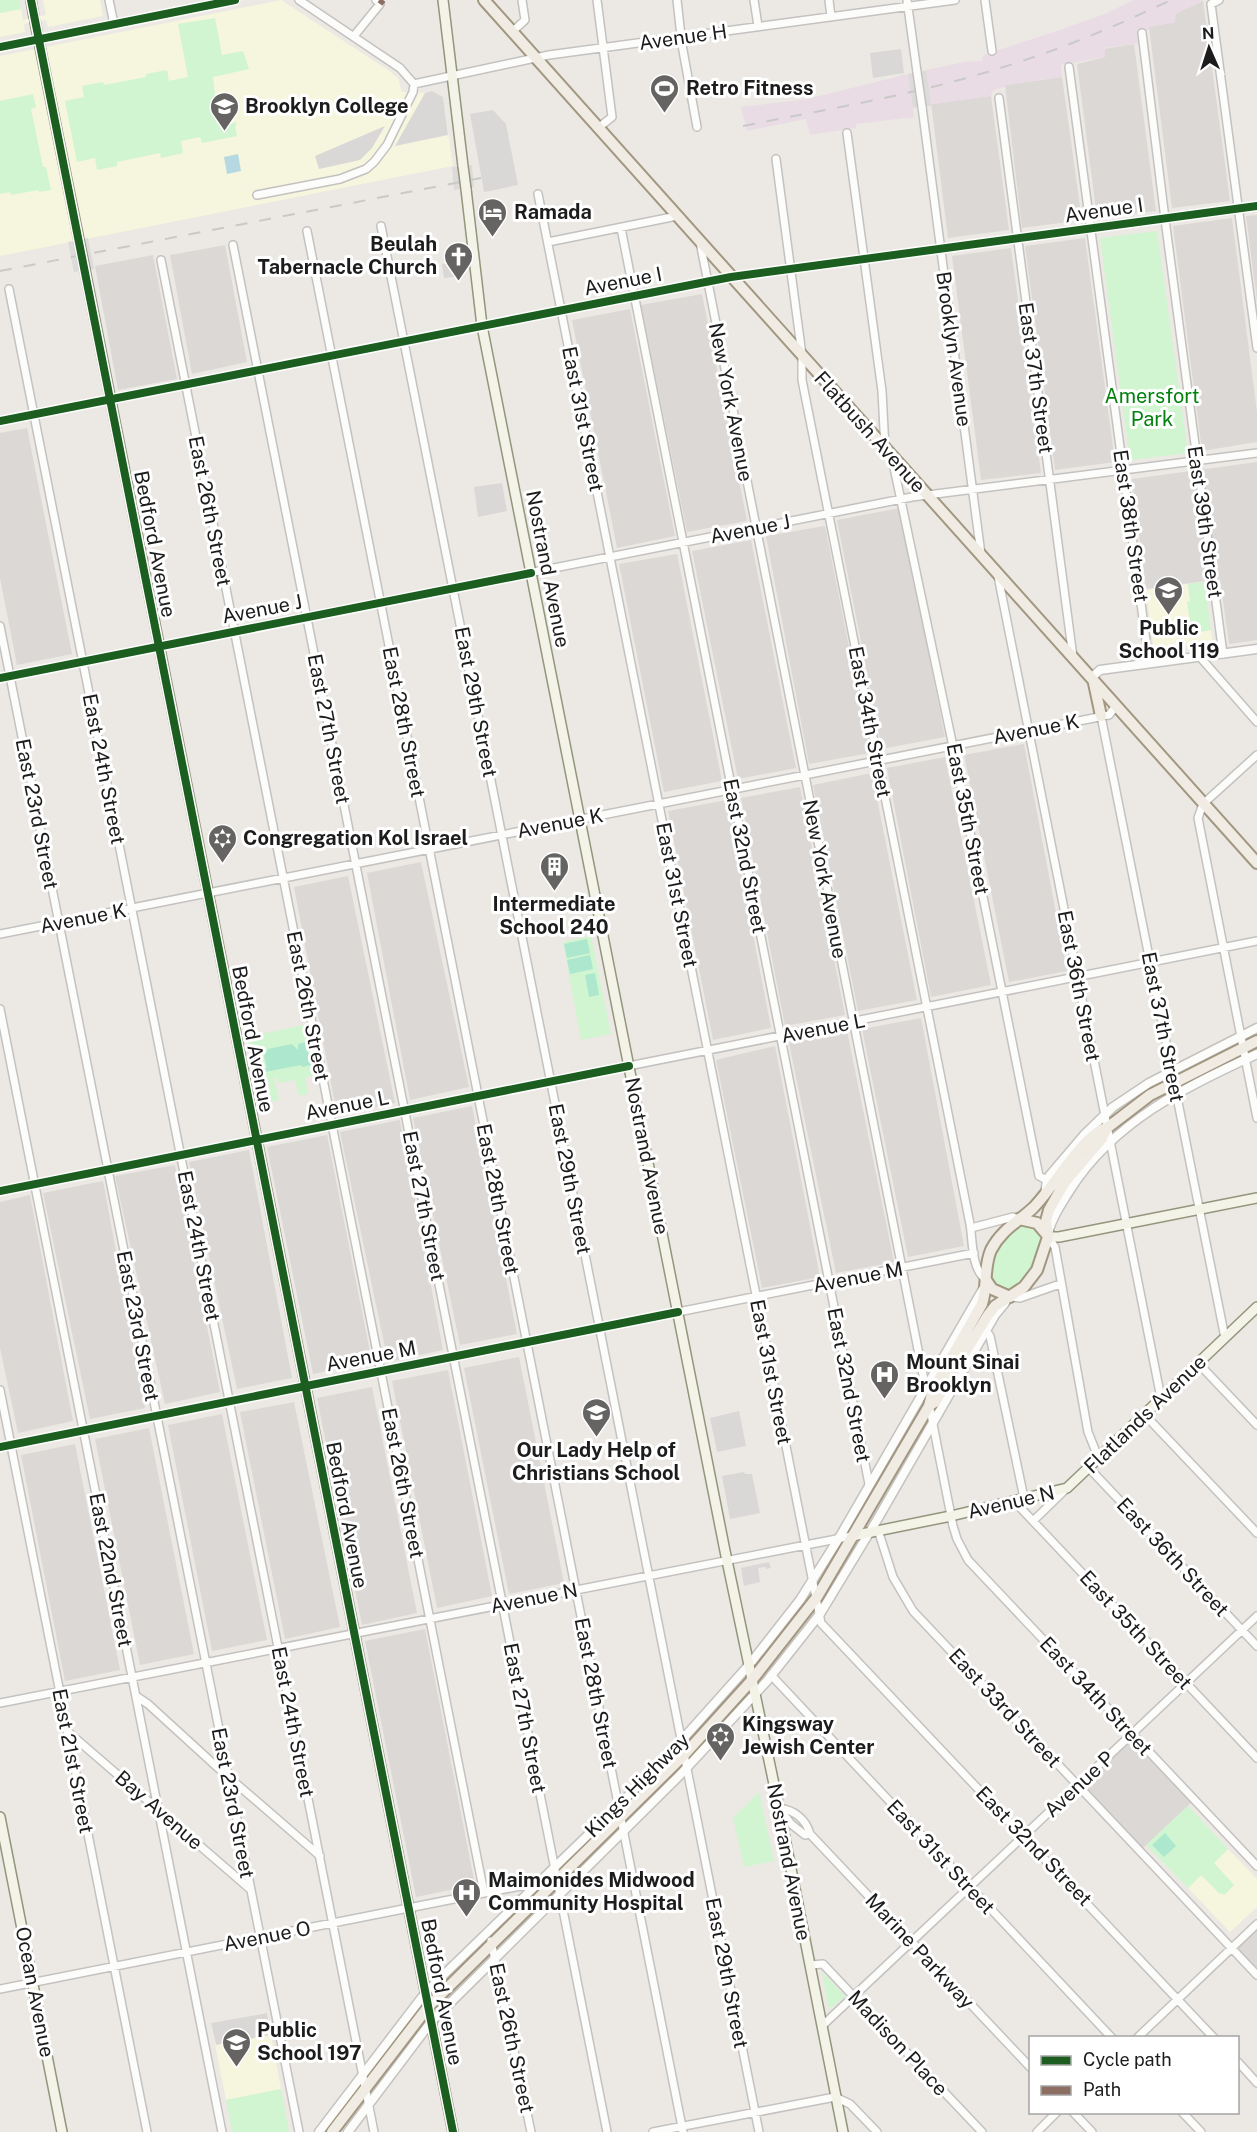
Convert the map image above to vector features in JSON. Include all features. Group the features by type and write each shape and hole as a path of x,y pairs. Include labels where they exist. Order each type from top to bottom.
{"main road":[{"name":"Bedford Avenue","path":"31,0 453,2132"},
{"name":"Nostrand Avenue","path":"443,0 482,326 843,2132"},
{"name":"Flatbush Avenue","path":"484,0 1203,804 1256,859"},
{"path":"1092,680 1101,716"},
{"name":"Kings Highway","path":"332,2132 428,2007 684,1755 752,1680 817,1597 929,1406 934,1389 978,1314 986,1292 986,1267 992,1249 1006,1230 1044,1197 1081,1148 1100,1130 1107,1128 1149,1095 1244,1053 1257,1041"},
{"name":"Kings Highway","path":"929,1406 935,1402 995,1306 1024,1287 1037,1270 1048,1237 1047,1215 1054,1200 1077,1167 1100,1141 1107,1128"},
{"path":"1019,1220 1037,1223 1048,1237 1059,1237 1257,1198"},
{"path":"986,1280 995,1291 1010,1297"},
{"name":"Flatlands Avenue","path":"1067,1488 1255,1312"},
{"name":"Avenue N","path":"852,1536 951,1516 1067,1488"},
{"name":"Ocean Avenue","path":"0,1817 62,2132"}],"street":[{"path":"109,0 114,24"},
{"path":"185,0 187,10"},
{"path":"0,47 235,0"},
{"path":"257,195 340,179 359,173 381,154 413,92 414,84 400,68 299,0"},
{"path":"512,32 525,20 522,0"},
{"path":"597,0 612,117 598,128"},
{"path":"677,0 681,37 697,127"},
{"path":"754,0 758,26"},
{"path":"829,0 831,16"},
{"name":"Avenue H","path":"414,84 536,58 907,3 955,0"},
{"path":"985,0 992,51"},
{"path":"1219,0 1212,4 1257,348"},
{"path":"354,36 378,2"},
{"name":"Brooklyn Avenue","path":"907,3 982,556"},
{"name":"East 39th Street","path":"1142,33 1164,218 1223,654"},
{"name":"East 38th Street","path":"1069,67 1149,663"},
{"name":"East 37th Street","path":"999,98 1074,659"},
{"name":"East 35th Street","path":"847,133 882,391 888,452 901,499 953,745 1039,1176 1047,1180"},
{"name":"East 34th Street","path":"776,159 802,355 802,380 971,1228 974,1253 979,1275 986,1280"},
{"name":"East 31st Street","path":"538,194 817,1597"},
{"name":"Avenue I","path":"0,421 707,281 1257,206"},
{"path":"548,242 677,216"},
{"name":"East 29th Street","path":"381,226 759,2132"},
{"name":"East 32nd Street","path":"621,228 869,1484"},
{"name":"East 28th Street","path":"307,231 683,2129"},
{"name":"New York Avenue","path":"700,242 951,1516"},
{"name":"East 27th Street","path":"233,245 607,2132"},
{"name":"East 26th Street","path":"161,260 484,1893"},
{"name":"East 24th Street","path":"9,289 374,2132"},
{"name":"Avenue J","path":"0,678 901,499 1257,453"},
{"name":"East 36th Street","path":"998,574 1161,1398"},
{"name":"East 23rd Street","path":"0,626 299,2132"},
{"path":"1092,680 1100,670 1257,649"},
{"path":"1200,657 1257,722"},
{"name":"Avenue K","path":"0,934 1101,716 1109,714 1116,706"},
{"name":"East 37th Street","path":"1101,716 1225,1338"},
{"path":"1257,755 1203,804 1198,818 1257,1118"},
{"name":"Avenue L","path":"0,1191 1257,941"},
{"name":"East 22nd Street","path":"0,1009 222,2132"},
{"name":"Kings Highway","path":"1048,1237 1053,1218 1073,1184 1110,1142 1174,1082 1241,1035 1257,1028"},
{"name":"Kings Highway","path":"1244,1053 1257,1054"},
{"name":"Kings Highway","path":"1044,1197 1047,1180 1068,1153 1105,1114 1149,1083 1174,1082"},
{"path":"971,1228 1013,1217 1019,1220"},
{"path":"1048,1237 1055,1247 1088,1432 1098,1457"},
{"name":"Avenue M","path":"0,1447 974,1253"},
{"name":"Kings Highway","path":"319,2132 426,1992 619,1804 681,1741 749,1665 800,1599 839,1538 973,1307 986,1280"},
{"path":"1010,1297 1020,1298 1060,1284"},
{"name":"Kings Highway","path":"348,2132 431,2022 686,1768 771,1676 820,1614 874,1531 986,1330 1010,1297"},
{"path":"986,1330 990,1336 1019,1500"},
{"path":"1198,1363 1257,1425"},
{"name":"East 21st Street","path":"0,1390 147,2132"},
{"path":"1144,1414 1257,1533"},
{"name":"East 36th Street","path":"1089,1468 1257,1646"},
{"name":"Flatlands Avenue","path":"1033,1521 1067,1488"},
{"name":"East 35th Street","path":"1019,1500 1033,1521 1257,1758"},
{"name":"East 34th Street","path":"951,1516 957,1539 968,1560 1257,1866"},
{"name":"East 33rd Street","path":"874,1531 892,1577 913,1611 1257,1975"},
{"name":"Avenue N","path":"0,1704 852,1536"},
{"name":"East 32nd Street","path":"817,1597 821,1623 1213,2036"},
{"name":"Avenue P","path":"822,2026 1257,1616"},
{"name":"East 31st Street","path":"771,1676 1111,2036"},
{"path":"136,1696 148,1704 320,1856"},
{"name":"Bay Avenue","path":"67,1731 250,1889"},
{"name":"Marine Parkway","path":"779,1808 791,1810 808,1826 810,1834 1029,2066"},
{"name":"Avenue O","path":"0,1989 484,1893 526,1885 534,1887"},
{"path":"1138,2036 1257,1924"},
{"name":"East 26th Street","path":"488,1931 496,1957 531,2132"},
{"name":"Madison Place","path":"810,1965 823,1964 982,2132"},
{"path":"1239,2063 1257,2083"},
{"path":"653,2132 683,2129 755,2112 835,2097 850,2104 877,2132"},
{"path":"1037,2132 1055,2114"},
{"path":"1075,2114 1092,2132"},
{"path":"1184,2114 1201,2132"}],"shaded area":[{"path":"43,0 100,0 103,16 48,27 46,20 24,24 25,32 0,37 0,13 21,9 23,20 46,15"},
{"name":"Brooklyn College","path":"281,0 388,70 398,78 402,92 432,91 443,97 453,166 0,256 0,56"},
{"path":"1133,0 1204,0 1176,14 1175,22 1149,27 1149,30 1139,32 1140,43 1105,48 1105,57 1061,65 1062,77 1005,85 1005,87 993,90 991,96 913,107 914,117 856,124 856,128 810,135 806,119 747,131 741,107 807,99 908,74 964,62 982,61 983,55 1107,13"},
{"path":"1203,1 1230,201 1172,208 1149,27 1175,22 1175,14"},
{"path":"1134,44 1156,211 1097,217 1077,64 1105,57 1104,49"},
{"path":"901,49 904,73 873,78 870,53"},
{"path":"1062,77 1082,220 1022,228 1005,85"},
{"path":"432,91 443,97 448,135 395,146 425,93"},
{"path":"991,96 1009,230 948,238 931,103"},
{"path":"493,110 506,124 518,185 484,192 470,114"},
{"path":"385,126 372,148 360,160 319,169 315,156"},
{"path":"1257,215 1257,301 1246,216"},
{"path":"1232,218 1257,412 1257,442 1202,451 1173,226"},
{"path":"1085,238 1115,462 1055,470 1025,246"},
{"path":"225,245 247,362 192,374 170,255"},
{"path":"1011,248 1041,473 981,480 952,256"},
{"path":"153,255 177,379 118,390 95,266"},
{"path":"462,262 464,276 444,278 442,264"},
{"path":"702,294 747,521 687,532 641,305"},
{"path":"630,309 675,536 617,548 572,320"},
{"path":"27,428 72,654 17,665 0,578 0,433"},
{"path":"1257,462 1257,640 1229,644 1220,579 1146,589 1132,479"},
{"path":"502,483 507,511 478,517 474,487"},
{"path":"900,508 945,737 882,749 837,520"},
{"path":"825,526 870,753 809,764 766,536"},
{"path":"751,540 796,768 738,779 692,551"},
{"path":"677,554 722,781 664,792 619,564"},
{"name":"Public School 119","path":"1188,584 1195,633 1211,630 1213,643 1154,651 1146,590"},
{"path":"1024,744 1067,971 1009,982 964,755"},
{"path":"945,757 991,985 931,997 887,768"},
{"path":"872,773 917,1000 858,1011 813,785"},
{"path":"800,787 845,1015 785,1026 741,798"},
{"path":"727,800 771,1028 713,1040 668,811"},
{"path":"421,862 469,1087 410,1100 367,873"},
{"path":"348,876 395,1103 337,1115 294,887"},
{"path":"921,1018 964,1246 908,1257 862,1029"},
{"path":"847,1031 894,1262 836,1273 789,1043"},
{"path":"775,1046 820,1277 762,1288 716,1060"},
{"path":"472,1106 517,1334 460,1345 413,1118"},
{"path":"400,1120 443,1350 388,1362 340,1132"},
{"path":"327,1135 372,1362 313,1374 267,1147"},
{"path":"249,1150 292,1378 237,1389 189,1162"},
{"path":"175,1165 220,1392 165,1404 115,1176"},
{"path":"103,1181 145,1408 90,1419 43,1193"},
{"path":"30,1195 73,1421 18,1433 0,1348 0,1202"},
{"path":"519,1357 564,1583 509,1594 464,1368"},
{"path":"448,1370 492,1596 437,1608 392,1381"},
{"path":"372,1387 417,1613 362,1625 317,1398"},
{"path":"294,1402 340,1627 285,1639 240,1412"},
{"path":"739,1411 746,1446 717,1452 710,1418"},
{"path":"222,1414 267,1640 212,1651 168,1425"},
{"path":"149,1428 194,1654 140,1665 95,1439"},
{"path":"75,1444 120,1670 65,1681 21,1455"},
{"path":"744,1472 752,1474 760,1513 730,1519 722,1476"},
{"path":"769,1562 771,1568 758,1568 760,1582 744,1586 741,1568"},
{"path":"425,1629 475,1885 416,1897 365,1641"},
{"path":"1132,1734 1194,1800 1140,1851 1078,1785"},
{"path":"1228,1849 1257,1879 1257,1907 1230,1932 1188,1888 1201,1875 1224,1895 1234,1885 1213,1863"},
{"path":"1257,1924 1257,1975 1232,1948"},
{"path":"267,2013 281,2089 226,2100 211,2023"},
{"path":"267,2013 271,2035 216,2045 211,2023"}],"green space":[{"path":"0,0 19,0 21,9 0,13"},
{"path":"215,18 222,55 243,51 249,69 213,77 216,105 219,105 223,126 237,122 235,127 237,136 202,143 200,137 181,141 183,153 161,158 160,153 117,162 117,166 97,170 95,158 77,162 65,101 84,97 82,86 103,82 104,85 146,77 146,74 167,70 169,81 188,77 178,24"},
{"path":"33,94 36,107 31,109 43,167 46,167 51,190 11,195 10,192 0,194 0,101"},
{"name":"Amersfort Park","path":"1157,231 1188,453 1130,460 1100,238"},
{"path":"1204,582 1211,630 1194,633 1194,628 1191,628 1187,602 1190,601 1188,584"},
{"path":"591,936 611,1034 581,1040 563,942"},
{"path":"587,939 590,953 567,958 564,944"},
{"path":"590,955 593,969 570,974 567,960"},
{"path":"595,973 599,995 589,997 585,975"},
{"path":"303,1025 313,1076 305,1077 308,1094 299,1096 295,1080 279,1083 277,1078 274,1079 279,1100 269,1102 266,1090 270,1089 268,1080 256,1082 248,1037"},
{"path":"306,1042 311,1065 259,1073 259,1070 267,1068 264,1056 268,1049 292,1044 298,1050 298,1044"},
{"path":"1030,1224 1039,1230 1037,1259 1027,1277 1020,1284 1002,1291 992,1280 992,1263 995,1254 1014,1231"},
{"path":"759,1792 774,1861 744,1867 733,1818"},
{"path":"1188,1806 1228,1849 1214,1863 1234,1885 1224,1895 1220,1894 1201,1875 1188,1888 1146,1845"},
{"path":"1165,1833 1176,1846 1164,1857 1152,1845"},
{"path":"822,1972 845,1996 831,2008 828,2006"},
{"path":"281,2089 289,2132 232,2132 226,2100"}],"water":[{"path":"238,154 241,171 227,174 224,157"}],"pier":[{"path":"926,71 931,106 913,108 908,74"},
{"path":"472,165 474,187 454,190 452,167"},
{"path":"88,238 94,269 74,272 68,242"}],"railway":[{"path":"743,126 871,101 966,78 1063,46 1171,0"},
{"path":"0,271 481,178"}],"marked path":[{"path":"380,4 383,0"}],"cycle path":[{"path":"31,0 453,2132"},
{"path":"0,47 235,0"},
{"path":"0,421 731,277 1257,206"},
{"path":"0,678 531,573"},
{"path":"0,1191 629,1066"},
{"path":"0,1447 678,1312"}],"place":[{"name":"Retro Fitness","path":"665,114"},
{"name":"Brooklyn College","path":"224,132"},
{"name":"Ramada","path":"493,238"},
{"name":"Beulah Tabernacle Church","path":"458,282"},
{"name":"Public School 119","path":"1169,616"},
{"name":"Congregation Kol Israel","path":"222,864"},
{"name":"Intermediate School 240","path":"554,892"},
{"name":"Mount Sinai Brooklyn","path":"885,1400"},
{"name":"Our Lady Help of Christians School","path":"596,1438"},
{"name":"Kingsway Jewish Center","path":"721,1762"},
{"name":"Maimonides Midwood Community Hospital","path":"467,1918"},
{"name":"Public School 197","path":"236,2068"}]}
